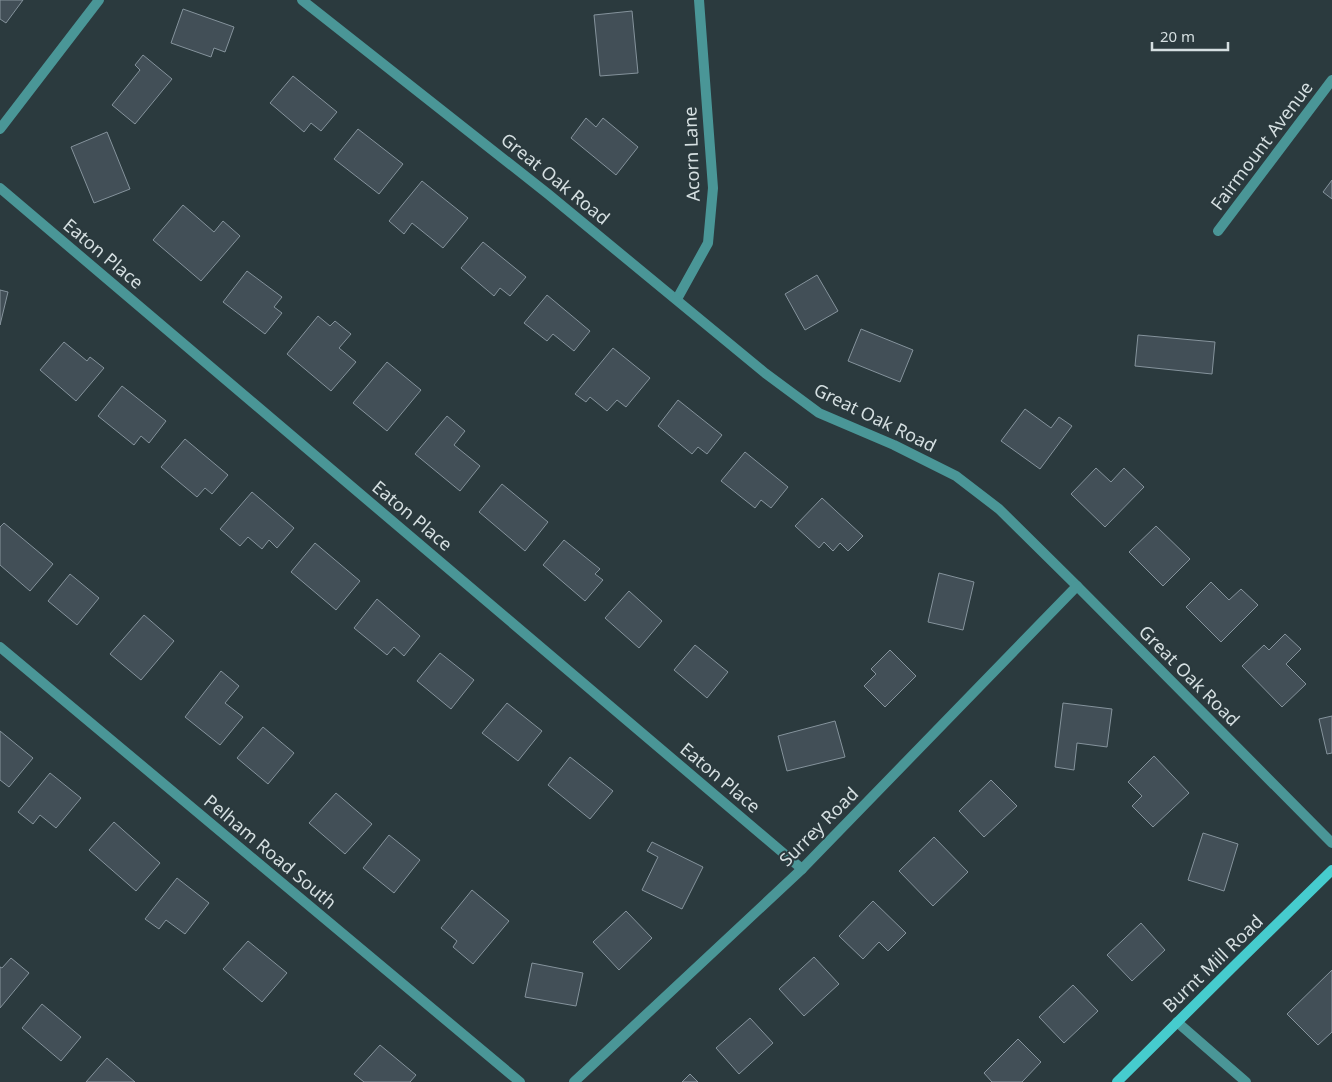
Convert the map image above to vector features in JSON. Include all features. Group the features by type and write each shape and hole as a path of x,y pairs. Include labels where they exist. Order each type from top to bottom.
{"main road":[{"name":"Burnt Mill Road","path":"1117,1082 1332,870"}],"street":[{"path":"0,129 99,0"},
{"name":"Great Oak Road","path":"302,0 548,194 765,373 819,413 894,445 956,476 999,509 1332,843"},
{"name":"Acorn Lane","path":"677,299 708,243 713,188 699,0"},
{"name":"Fairmount Avenue","path":"1218,231 1332,80"},
{"name":"Eaton Place","path":"0,188 802,868"},
{"name":"Surrey Road","path":"574,1082 802,868 1077,586"},
{"name":"Pelham Road South","path":"0,647 520,1082"},
{"path":"1177,1022 1246,1082"}],"building":[{"path":"0,0 23,0 6,23 0,19"},
{"path":"183,9 234,27 225,52 214,48 211,57 171,43"},
{"path":"632,11 638,73 600,76 594,15"},
{"path":"143,55 172,79 135,124 112,105 140,70 135,65"},
{"path":"293,76 337,112 321,131 311,123 304,132 270,103"},
{"path":"586,118 596,127 603,118 638,147 616,175 571,138"},
{"path":"358,129 403,164 379,194 334,159"},
{"path":"107,132 130,189 94,203 71,147"},
{"path":"1332,180 1332,199 1323,192"},
{"path":"422,181 468,218 443,248 412,223 404,234 389,221"},
{"path":"183,205 214,232 223,221 240,236 201,281 153,240"},
{"path":"483,242 526,277 510,296 500,288 494,296 461,268"},
{"path":"247,271 282,297 274,307 282,313 265,334 223,302"},
{"path":"817,275 838,311 805,330 785,294"},
{"path":"0,290 8,292 0,325"},
{"path":"547,295 590,331 574,351 553,334 547,341 524,323"},
{"path":"318,316 330,326 335,321 351,334 339,348 356,362 331,391 287,354"},
{"path":"861,329 913,350 900,382 848,361"},
{"path":"1138,335 1215,342 1212,374 1135,366"},
{"path":"64,342 87,361 90,357 104,368 76,401 40,370"},
{"path":"613,348 650,378 626,407 617,400 607,411 590,397 586,402 575,394"},
{"path":"387,362 421,390 387,431 353,403"},
{"path":"122,386 166,421 149,443 141,436 134,445 98,416"},
{"path":"678,400 722,435 707,454 698,447 692,454 658,426"},
{"path":"1025,409 1051,428 1059,417 1072,426 1040,469 1001,441"},
{"path":"447,416 465,431 454,445 480,466 460,491 415,454"},
{"path":"185,439 228,475 212,494 205,488 197,497 161,467"},
{"path":"745,452 788,487 771,508 761,500 755,508 721,481"},
{"path":"1096,468 1111,482 1124,468 1144,487 1105,527 1071,494"},
{"path":"502,484 548,522 525,551 479,512"},
{"path":"252,492 294,528 277,548 269,540 262,549 248,537 240,546 220,529"},
{"path":"822,498 863,536 848,551 840,543 833,551 824,542 819,548 795,526"},
{"path":"4,523 53,564 30,591 0,565 0,527"},
{"path":"1156,526 1190,559 1163,586 1129,552"},
{"path":"564,540 600,569 595,574 603,580 585,601 543,565"},
{"path":"315,543 360,581 336,610 291,572"},
{"path":"939,573 974,582 963,630 928,622"},
{"path":"70,574 99,598 77,625 48,601"},
{"path":"1211,582 1229,600 1241,589 1258,605 1221,642 1186,607"},
{"path":"629,591 662,621 639,648 605,618"},
{"path":"377,599 420,636 404,656 394,647 387,655 354,628"},
{"path":"144,615 174,641 141,680 110,654"},
{"path":"1285,634 1301,649 1286,664 1306,684 1282,707 1242,666 1264,645 1269,650"},
{"path":"695,645 728,672 707,698 674,670"},
{"path":"890,650 916,676 885,707 864,686 876,674 871,669"},
{"path":"440,653 474,680 451,709 417,681"},
{"path":"221,671 239,686 225,703 243,717 220,745 185,717"},
{"path":"507,703 542,731 518,761 482,733"},
{"path":"1063,703 1112,709 1107,747 1077,743 1074,770 1055,767"},
{"path":"1332,716 1332,753 1327,754 1319,719"},
{"path":"835,721 845,757 787,771 778,736"},
{"path":"263,727 294,753 268,784 237,758"},
{"path":"0,731 33,758 9,787 0,780"},
{"path":"1154,756 1189,793 1153,827 1132,806 1142,796 1128,782"},
{"path":"570,757 613,791 590,819 548,785"},
{"path":"50,773 81,798 56,828 40,815 33,824 18,812"},
{"path":"991,780 1017,806 984,837 959,811"},
{"path":"336,793 372,824 345,854 309,823"},
{"path":"114,822 160,863 136,891 89,850"},
{"path":"1203,833 1238,844 1224,891 1188,880"},
{"path":"389,835 420,860 394,893 363,868"},
{"path":"934,837 968,872 933,906 899,871"},
{"path":"652,842 703,867 682,909 642,890 658,857 647,851"},
{"path":"177,878 209,903 185,934 166,920 159,929 145,919"},
{"path":"472,890 509,921 473,964 453,947 457,941 441,928"},
{"path":"873,901 906,933 888,951 879,942 863,959 839,936"},
{"path":"626,911 652,938 619,970 593,942"},
{"path":"1141,923 1165,950 1132,981 1107,955"},
{"path":"248,941 287,973 262,1002 223,969"},
{"path":"814,957 839,984 804,1016 779,989"},
{"path":"11,958 29,973 0,1008 0,967 2,968"},
{"path":"532,963 583,973 576,1006 525,997"},
{"path":"1332,970 1332,1032 1318,1045 1287,1014"},
{"path":"1073,985 1098,1011 1064,1043 1039,1017"},
{"path":"42,1004 81,1037 61,1061 22,1028"},
{"path":"750,1018 773,1043 739,1074 716,1048"},
{"path":"1018,1039 1041,1062 1022,1082 992,1082 984,1073"},
{"path":"380,1045 416,1075 410,1082 364,1082 354,1074"},
{"path":"107,1058 135,1082 86,1082"},
{"path":"690,1074 698,1082 682,1082"}]}
